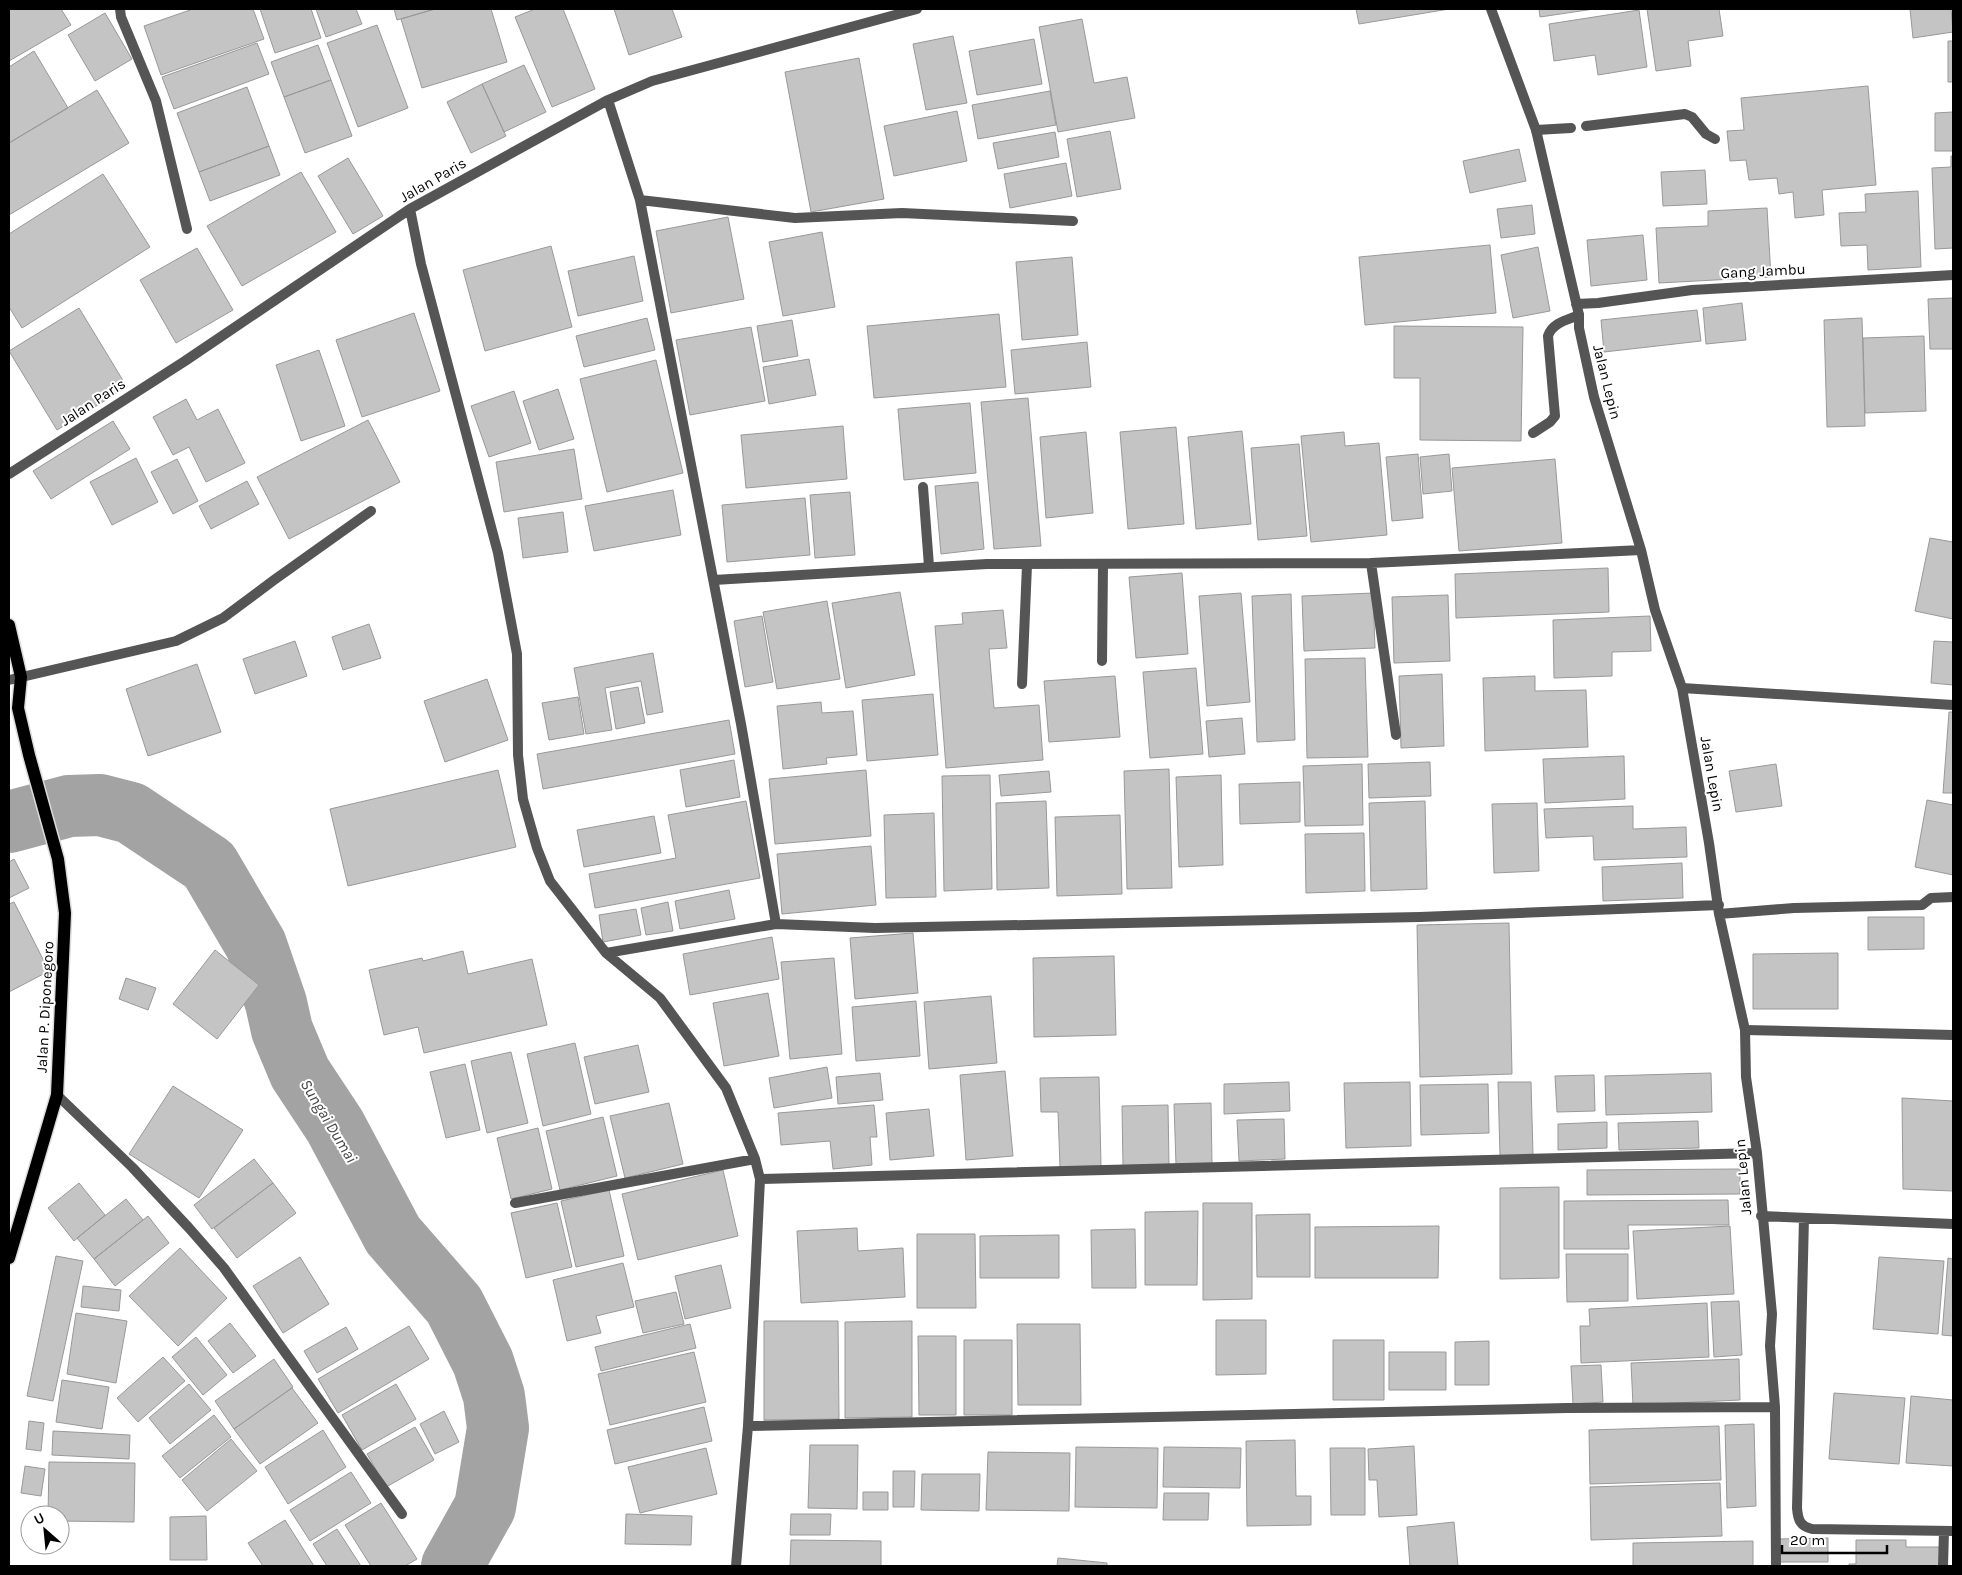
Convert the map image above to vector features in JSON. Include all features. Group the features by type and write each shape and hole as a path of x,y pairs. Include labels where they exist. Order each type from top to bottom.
{"main road":[{"path":"9,625 18,708"},
{"path":"9,697 18,708"},
{"name":"Jalan P. Diponegoro","path":"9,1258 56,1095 65,913 58,859 18,708"}],"street":[{"path":"120,9 121,17 156,101 187,229"},
{"name":"Jalan Paris","path":"9,474 185,361 410,210 608,100 652,81 917,9"},
{"name":"Jalan Lepin","path":"1491,9 1536,130 1580,315 1579,328 1594,397 1641,550 1655,610 1682,688 1719,909 1745,1030 1746,1076 1757,1153 1772,1314 1770,1346 1775,1407 1776,1566"},
{"path":"608,100 640,200 714,580 776,924"},
{"path":"1586,126 1685,114 1692,117 1706,134 1715,139"},
{"path":"1536,130 1571,128"},
{"path":"640,200 795,218 902,213 1073,221"},
{"path":"410,210 421,264 498,553 517,654 518,755 523,799 537,848 550,881 606,953 660,998 726,1088 755,1159 760,1179 748,1426 736,1566"},
{"name":"Gang Jambu","path":"1576,304 1598,303 1692,290 1953,275"},
{"path":"1533,433 1550,422 1554,416 1548,336 1550,330 1555,325 1580,315"},
{"path":"923,487 929,566"},
{"path":"15,678 176,641 192,634 223,618 371,511"},
{"path":"714,580 987,564 1371,563 1641,550"},
{"path":"1371,563 1396,735"},
{"path":"1022,684 1027,565"},
{"path":"1102,661 1103,565"},
{"path":"1682,688 1953,705"},
{"path":"606,953 776,924 875,928 1131,921 1420,917 1922,905 1931,898 1953,898"},
{"path":"1745,1030 1953,1035"},
{"path":"56,1095 132,1167 224,1268 402,1514"},
{"path":"760,1179 1757,1153"},
{"path":"515,1203 755,1159"},
{"path":"1762,1216 1953,1224"},
{"path":"1804,1218 1798,1520 1803,1527 1812,1529 1949,1531 1943,1566"},
{"path":"748,1426 1558,1408 1775,1407"}],"building":[{"path":"9,9 61,9 71,25 9,61"},
{"path":"193,9 253,9 264,39 161,75 144,26"},
{"path":"260,9 311,9 321,38 275,53"},
{"path":"316,9 356,9 362,24 326,37"},
{"path":"394,9 435,9 397,20"},
{"path":"435,9 491,9 507,62 422,88 401,19"},
{"path":"535,9 563,9 595,89 552,107 515,17"},
{"path":"614,9 672,9 682,37 629,55"},
{"path":"1356,9 1449,9 1359,24"},
{"path":"1539,9 1594,9 1540,17"},
{"path":"1647,9 1719,9 1723,36 1688,41 1691,66 1656,71"},
{"path":"1910,9 1951,9 1953,32 1913,38"},
{"path":"1639,10 1647,67 1598,75 1595,55 1554,61 1549,24"},
{"path":"105,13 132,59 95,81 68,35"},
{"path":"1082,19 1094,83 1127,77 1135,118 1058,132 1039,27"},
{"path":"377,25 408,108 358,127 327,43"},
{"path":"953,36 967,103 926,110 913,44"},
{"path":"1034,39 1042,84 977,95 969,51"},
{"path":"1948,41 1953,41 1953,82 1948,82"},
{"path":"257,43 269,74 174,109 162,77"},
{"path":"318,45 331,80 284,97 271,62"},
{"path":"34,51 68,108 9,143 9,67"},
{"path":"859,58 884,199 811,212 785,72"},
{"path":"524,65 546,112 504,132 482,84"},
{"path":"331,80 352,136 305,153 284,97"},
{"path":"482,84 506,136 471,153 447,102"},
{"path":"1868,86 1876,185 1822,190 1824,215 1795,218 1793,192 1779,194 1777,178 1749,180 1746,160 1730,161 1727,131 1744,130 1741,98"},
{"path":"247,87 269,146 199,172 177,113"},
{"path":"97,90 129,143 9,215 9,143"},
{"path":"1050,91 1056,125 978,139 972,105"},
{"path":"957,111 967,161 894,176 884,126"},
{"path":"1953,112 1953,151 1935,151 1935,113"},
{"path":"1110,131 1121,189 1077,197 1067,139"},
{"path":"1055,132 1059,157 998,169 993,143"},
{"path":"269,146 280,175 210,201 199,172"},
{"path":"1519,149 1526,181 1470,193 1463,161"},
{"path":"1951,156 1953,156 1953,248 1935,249 1932,168 1951,167"},
{"path":"348,158 383,216 353,234 318,176"},
{"path":"1066,163 1072,196 1010,208 1004,174"},
{"path":"1705,170 1707,204 1663,206 1661,172"},
{"path":"301,172 336,232 242,286 207,226"},
{"path":"103,174 150,247 22,328 9,307 9,234"},
{"path":"1918,191 1921,267 1868,270 1867,245 1841,246 1839,213 1866,212 1865,194"},
{"path":"1532,205 1535,234 1501,238 1497,209"},
{"path":"1767,208 1771,277 1659,283 1656,228 1708,226 1708,211"},
{"path":"728,217 744,299 671,313 656,231"},
{"path":"822,232 835,307 783,316 769,242"},
{"path":"1643,235 1647,280 1591,286 1587,240"},
{"path":"1490,245 1496,313 1365,325 1359,257"},
{"path":"551,246 572,327 485,351 463,270"},
{"path":"1538,247 1550,311 1513,318 1501,255"},
{"path":"197,248 233,310 176,343 140,280"},
{"path":"634,256 643,301 578,316 568,271"},
{"path":"1072,257 1078,335 1022,340 1016,262"},
{"path":"1953,298 1953,349 1930,349 1928,299"},
{"path":"1742,303 1746,340 1706,344 1703,308"},
{"path":"79,308 127,387 57,430 9,351"},
{"path":"1697,310 1701,341 1604,352 1601,320"},
{"path":"414,313 440,391 362,417 336,340"},
{"path":"999,314 1006,387 874,398 867,326"},
{"path":"647,318 655,350 584,367 576,336"},
{"path":"1862,318 1865,426 1827,427 1824,320"},
{"path":"792,320 798,356 763,362 757,326"},
{"path":"1394,326 1523,327 1521,441 1420,440 1420,378 1394,378"},
{"path":"751,327 765,401 690,415 676,340"},
{"path":"1924,336 1926,411 1865,413 1863,338"},
{"path":"1087,342 1091,387 1015,394 1011,350"},
{"path":"319,350 345,426 301,441 276,365"},
{"path":"809,359 816,395 769,404 763,367"},
{"path":"656,360 683,473 607,492 580,379"},
{"path":"558,389 574,439 539,450 523,401"},
{"path":"514,391 531,443 489,457 471,406"},
{"path":"1028,398 1041,546 994,549 981,402"},
{"path":"186,399 197,420 218,409 245,463 206,482 189,447 173,455 153,417"},
{"path":"970,403 976,473 904,480 898,409"},
{"path":"368,420 400,482 289,539 257,477"},
{"path":"113,421 130,449 51,499 33,471"},
{"path":"843,426 847,479 746,488 741,435"},
{"path":"1176,427 1184,524 1128,529 1120,432"},
{"path":"1242,431 1251,524 1196,529 1188,437"},
{"path":"1086,432 1093,513 1046,518 1040,437"},
{"path":"1344,432 1345,446 1379,443 1387,535 1311,542 1301,436"},
{"path":"1299,444 1307,536 1258,540 1251,448"},
{"path":"574,449 582,499 504,512 496,462"},
{"path":"1418,454 1423,518 1392,521 1386,457"},
{"path":"1449,454 1452,491 1423,494 1420,457"},
{"path":"136,458 158,502 112,525 90,482"},
{"path":"177,459 198,501 173,514 151,472"},
{"path":"1555,459 1562,543 1459,551 1452,468"},
{"path":"247,481 259,504 211,529 199,506"},
{"path":"978,482 984,549 941,554 935,486"},
{"path":"673,490 681,535 594,551 585,506"},
{"path":"850,492 855,555 815,558 810,495"},
{"path":"805,498 810,555 727,562 722,505"},
{"path":"563,512 568,552 523,558 518,518"},
{"path":"1930,538 1953,542 1953,619 1915,611"},
{"path":"1608,568 1609,612 1456,618 1455,574"},
{"path":"1182,573 1188,654 1136,658 1129,577"},
{"path":"900,592 915,675 846,688 832,603"},
{"path":"1241,593 1250,702 1207,706 1199,596"},
{"path":"1373,593 1375,648 1304,651 1302,596"},
{"path":"1291,594 1295,740 1257,742 1252,596"},
{"path":"1448,595 1450,661 1394,663 1392,597"},
{"path":"827,601 840,679 777,689 763,612"},
{"path":"1003,610 1007,648 989,649 994,708 1039,705 1043,760 946,768 935,626 963,624 962,613"},
{"path":"762,616 773,682 745,687 734,621"},
{"path":"1650,616 1651,651 1612,652 1612,676 1554,678 1553,620"},
{"path":"369,624 381,658 343,670 332,637"},
{"path":"295,641 307,676 255,694 243,659"},
{"path":"1934,641 1953,642 1953,685 1931,683"},
{"path":"653,653 663,712 647,715 641,681 605,688 612,730 586,734 574,668"},
{"path":"1365,658 1368,757 1307,758 1305,659"},
{"path":"197,664 221,732 148,756 126,689"},
{"path":"1196,668 1203,754 1150,758 1143,672"},
{"path":"1442,674 1444,746 1401,748 1399,676"},
{"path":"1115,676 1120,737 1049,742 1044,681"},
{"path":"1535,676 1535,691 1586,690 1588,747 1485,751 1483,678"},
{"path":"487,679 508,740 445,762 424,701"},
{"path":"638,687 645,723 616,729 610,692"},
{"path":"933,694 938,755 867,761 862,700"},
{"path":"578,697 584,734 549,740 542,703"},
{"path":"821,702 822,713 853,711 857,755 826,758 827,764 783,769 777,706"},
{"path":"1949,712 1953,712 1953,793 1943,793"},
{"path":"1242,718 1245,754 1209,757 1206,721"},
{"path":"729,720 735,754 543,789 537,754"},
{"path":"1624,756 1625,799 1545,803 1543,759"},
{"path":"734,760 740,797 686,807 680,770"},
{"path":"1430,762 1431,796 1369,798 1368,764"},
{"path":"1362,764 1363,825 1305,826 1303,766"},
{"path":"1776,764 1782,806 1736,812 1729,771"},
{"path":"1169,769 1172,888 1127,889 1124,771"},
{"path":"498,770 516,847 348,886 330,809"},
{"path":"866,770 871,836 775,844 769,779"},
{"path":"1049,771 1051,792 1001,796 999,775"},
{"path":"990,775 992,889 944,891 942,776"},
{"path":"1221,775 1223,865 1179,867 1176,777"},
{"path":"1300,782 1300,822 1240,824 1239,784"},
{"path":"1927,800 1953,805 1953,875 1915,867"},
{"path":"746,801 760,878 595,908 589,874 676,858 668,815"},
{"path":"1046,801 1049,888 997,890 996,803"},
{"path":"1425,801 1427,889 1371,891 1369,803"},
{"path":"1537,803 1539,871 1494,873 1492,804"},
{"path":"1633,806 1633,829 1686,827 1687,857 1594,860 1593,836 1546,838 1544,809"},
{"path":"934,813 936,897 886,898 884,815"},
{"path":"1120,815 1122,894 1057,896 1055,817"},
{"path":"654,816 661,853 584,867 577,830"},
{"path":"1364,833 1365,891 1306,893 1305,834"},
{"path":"871,846 876,905 782,914 777,854"},
{"path":"14,859 29,888 9,898 9,862"},
{"path":"1682,863 1683,898 1603,901 1602,867"},
{"path":"729,890 735,919 680,929 675,901"},
{"path":"14,902 49,971 9,992 9,904"},
{"path":"668,902 673,931 646,935 641,908"},
{"path":"636,909 641,935 603,942 599,915"},
{"path":"1868,917 1924,917 1924,949 1868,950"},
{"path":"1509,923 1512,1074 1420,1077 1417,925"},
{"path":"913,933 918,993 855,999 850,938"},
{"path":"772,937 779,979 690,995 683,954"},
{"path":"215,950 259,985 217,1039 173,1004"},
{"path":"463,951 468,974 532,959 547,1025 424,1053 418,1027 384,1035 369,970 422,958 423,961"},
{"path":"1838,953 1838,1009 1753,1009 1753,954"},
{"path":"1114,956 1116,1035 1034,1037 1033,958"},
{"path":"834,958 842,1054 790,1059 781,962"},
{"path":"126,978 156,988 148,1010 119,999"},
{"path":"768,993 779,1056 724,1066 713,1003"},
{"path":"991,996 997,1063 929,1069 924,1002"},
{"path":"916,1001 920,1056 856,1061 852,1007"},
{"path":"575,1043 591,1114 543,1126 527,1054"},
{"path":"638,1045 649,1092 595,1104 584,1057"},
{"path":"511,1052 528,1123 487,1133 471,1061"},
{"path":"465,1064 480,1130 446,1138 430,1072"},
{"path":"827,1067 832,1098 774,1108 769,1078"},
{"path":"1005,1071 1013,1156 966,1160 960,1075"},
{"path":"880,1073 883,1100 838,1104 836,1077"},
{"path":"1711,1073 1712,1112 1606,1115 1605,1076"},
{"path":"1594,1075 1595,1111 1557,1112 1555,1076"},
{"path":"1099,1077 1101,1166 1060,1167 1058,1112 1041,1112 1040,1078"},
{"path":"1289,1082 1290,1111 1224,1114 1224,1084"},
{"path":"1410,1082 1411,1146 1346,1148 1344,1083"},
{"path":"1498,1082 1531,1082 1533,1155 1500,1156"},
{"path":"1488,1084 1489,1133 1421,1135 1420,1085"},
{"path":"173,1086 243,1130 199,1198 129,1154"},
{"path":"1902,1098 1953,1101 1953,1191 1903,1189"},
{"path":"669,1103 683,1164 625,1178 610,1116"},
{"path":"1211,1103 1212,1165 1176,1165 1174,1104"},
{"path":"874,1105 877,1137 870,1137 872,1165 833,1169 830,1141 781,1145 778,1113"},
{"path":"1168,1105 1169,1166 1123,1167 1122,1106"},
{"path":"929,1109 934,1156 890,1160 886,1113"},
{"path":"603,1117 617,1176 560,1190 546,1131"},
{"path":"1284,1119 1285,1159 1239,1161 1237,1120"},
{"path":"1698,1121 1699,1148 1619,1150 1618,1123"},
{"path":"1607,1122 1607,1148 1558,1150 1558,1124"},
{"path":"538,1128 552,1189 511,1199 497,1138"},
{"path":"254,1159 273,1183 212,1229 194,1205"},
{"path":"1740,1169 1740,1194 1587,1195 1587,1170"},
{"path":"723,1170 738,1236 638,1260 622,1194"},
{"path":"79,1183 105,1215 74,1241 48,1208"},
{"path":"273,1183 296,1213 237,1258 214,1228"},
{"path":"1559,1187 1559,1278 1500,1279 1500,1188"},
{"path":"609,1190 624,1256 576,1267 561,1201"},
{"path":"126,1199 143,1220 94,1259 77,1238"},
{"path":"1728,1200 1729,1225 1628,1225 1629,1249 1564,1249 1564,1201"},
{"path":"557,1203 572,1267 526,1278 511,1213"},
{"path":"1203,1203 1252,1203 1252,1299 1203,1300"},
{"path":"1198,1211 1197,1285 1145,1285 1145,1212"},
{"path":"1310,1214 1310,1277 1257,1277 1256,1215"},
{"path":"148,1216 169,1243 115,1286 94,1259"},
{"path":"1439,1226 1438,1278 1315,1278 1315,1227"},
{"path":"1730,1226 1734,1294 1637,1299 1633,1231"},
{"path":"857,1228 858,1251 903,1248 905,1297 801,1303 797,1231"},
{"path":"1135,1229 1136,1288 1092,1288 1091,1230"},
{"path":"917,1234 975,1234 976,1308 917,1308"},
{"path":"1059,1235 1059,1278 980,1278 980,1236"},
{"path":"180,1248 227,1298 178,1346 129,1296"},
{"path":"1566,1254 1628,1254 1628,1301 1567,1302"},
{"path":"56,1256 83,1261 53,1401 27,1396"},
{"path":"300,1257 329,1304 283,1333 253,1286"},
{"path":"1879,1257 1944,1261 1938,1334 1873,1329"},
{"path":"1948,1258 1953,1259 1953,1336 1942,1335"},
{"path":"623,1263 634,1307 596,1316 601,1333 567,1341 553,1280"},
{"path":"721,1265 731,1308 685,1319 675,1276"},
{"path":"83,1286 121,1290 119,1311 81,1307"},
{"path":"676,1292 684,1324 643,1333 635,1301"},
{"path":"1739,1301 1742,1355 1714,1357 1711,1302"},
{"path":"1707,1303 1709,1357 1581,1363 1580,1326 1590,1326 1589,1309"},
{"path":"76,1313 127,1321 116,1383 67,1374"},
{"path":"1216,1320 1266,1320 1266,1374 1216,1375"},
{"path":"764,1321 838,1321 839,1419 764,1420"},
{"path":"912,1321 912,1417 845,1418 845,1322"},
{"path":"230,1323 256,1356 233,1373 208,1341"},
{"path":"690,1324 696,1348 601,1371 595,1347"},
{"path":"1017,1324 1080,1324 1081,1405 1018,1405"},
{"path":"409,1326 429,1359 338,1413 318,1379"},
{"path":"346,1327 358,1349 317,1373 304,1351"},
{"path":"918,1336 956,1336 956,1415 919,1415"},
{"path":"196,1337 227,1375 203,1395 172,1357"},
{"path":"964,1340 1012,1340 1012,1415 964,1415"},
{"path":"1333,1340 1384,1340 1384,1400 1333,1400"},
{"path":"1489,1341 1489,1385 1455,1385 1455,1342"},
{"path":"694,1352 706,1402 610,1425 598,1374"},
{"path":"1389,1352 1446,1352 1446,1390 1389,1390"},
{"path":"163,1357 185,1381 138,1422 117,1398"},
{"path":"274,1359 293,1387 234,1429 215,1401"},
{"path":"1739,1359 1740,1400 1633,1405 1631,1363"},
{"path":"1601,1365 1603,1402 1573,1404 1571,1366"},
{"path":"62,1380 109,1387 102,1429 56,1422"},
{"path":"189,1384 211,1410 170,1444 149,1418"},
{"path":"396,1384 416,1419 362,1450 342,1415"},
{"path":"292,1388 318,1423 260,1464 234,1429"},
{"path":"1834,1393 1905,1398 1899,1464 1829,1459"},
{"path":"1911,1396 1953,1400 1953,1466 1906,1463"},
{"path":"704,1407 712,1441 615,1464 607,1430"},
{"path":"444,1411 459,1442 435,1454 420,1424"},
{"path":"214,1415 231,1437 180,1478 162,1456"},
{"path":"29,1421 44,1423 41,1451 26,1449"},
{"path":"1754,1424 1756,1506 1727,1508 1725,1425"},
{"path":"1719,1426 1721,1480 1590,1484 1589,1430"},
{"path":"415,1427 434,1460 386,1487 367,1454"},
{"path":"323,1430 346,1467 288,1504 265,1467"},
{"path":"53,1431 130,1435 129,1459 52,1455"},
{"path":"231,1439 257,1471 207,1511 182,1480"},
{"path":"1295,1440 1296,1496 1311,1496 1311,1525 1247,1526 1246,1441"},
{"path":"810,1445 858,1445 857,1509 808,1508"},
{"path":"1414,1446 1417,1515 1379,1517 1377,1480 1369,1480 1368,1449"},
{"path":"1076,1447 1158,1448 1157,1508 1075,1507"},
{"path":"1164,1447 1241,1448 1240,1488 1163,1487"},
{"path":"706,1448 717,1494 640,1513 628,1467"},
{"path":"1330,1448 1365,1448 1365,1515 1331,1515"},
{"path":"988,1452 1070,1453 1069,1511 986,1510"},
{"path":"49,1462 135,1463 134,1522 70,1521 70,1505 48,1505"},
{"path":"25,1466 45,1469 41,1496 21,1493"},
{"path":"893,1471 915,1471 914,1507 893,1507"},
{"path":"351,1472 371,1503 310,1541 290,1510"},
{"path":"922,1474 980,1474 979,1511 921,1510"},
{"path":"1720,1483 1722,1536 1591,1540 1590,1487"},
{"path":"863,1492 888,1492 888,1510 863,1510"},
{"path":"1164,1493 1209,1493 1208,1520 1163,1520"},
{"path":"381,1503 417,1559 405,1566 371,1566 345,1525"},
{"path":"626,1514 692,1516 691,1545 625,1544"},
{"path":"791,1514 831,1514 830,1535 790,1535"},
{"path":"206,1516 207,1560 170,1560 170,1517"},
{"path":"285,1520 314,1566 263,1566 248,1543"},
{"path":"1454,1522 1458,1566 1410,1566 1407,1527"},
{"path":"337,1529 361,1566 327,1566 313,1544"},
{"path":"1828,1538 1828,1562 1777,1562 1777,1539"},
{"path":"791,1540 881,1541 881,1566 790,1566"},
{"path":"1856,1540 1906,1540 1906,1547 1940,1547 1940,1566 1849,1566 1849,1564 1856,1564"},
{"path":"1753,1541 1753,1566 1633,1566 1633,1543"},
{"path":"1058,1558 1107,1563 1107,1566 1057,1566"}],"waterway":[{"name":"Sungai Dumai","path":"9,822 69,806 100,805 131,813 209,865 256,945 276,1003 282,1030 300,1073 335,1126 393,1235 454,1305 483,1362 494,1396 498,1428 485,1507 452,1566"}]}
